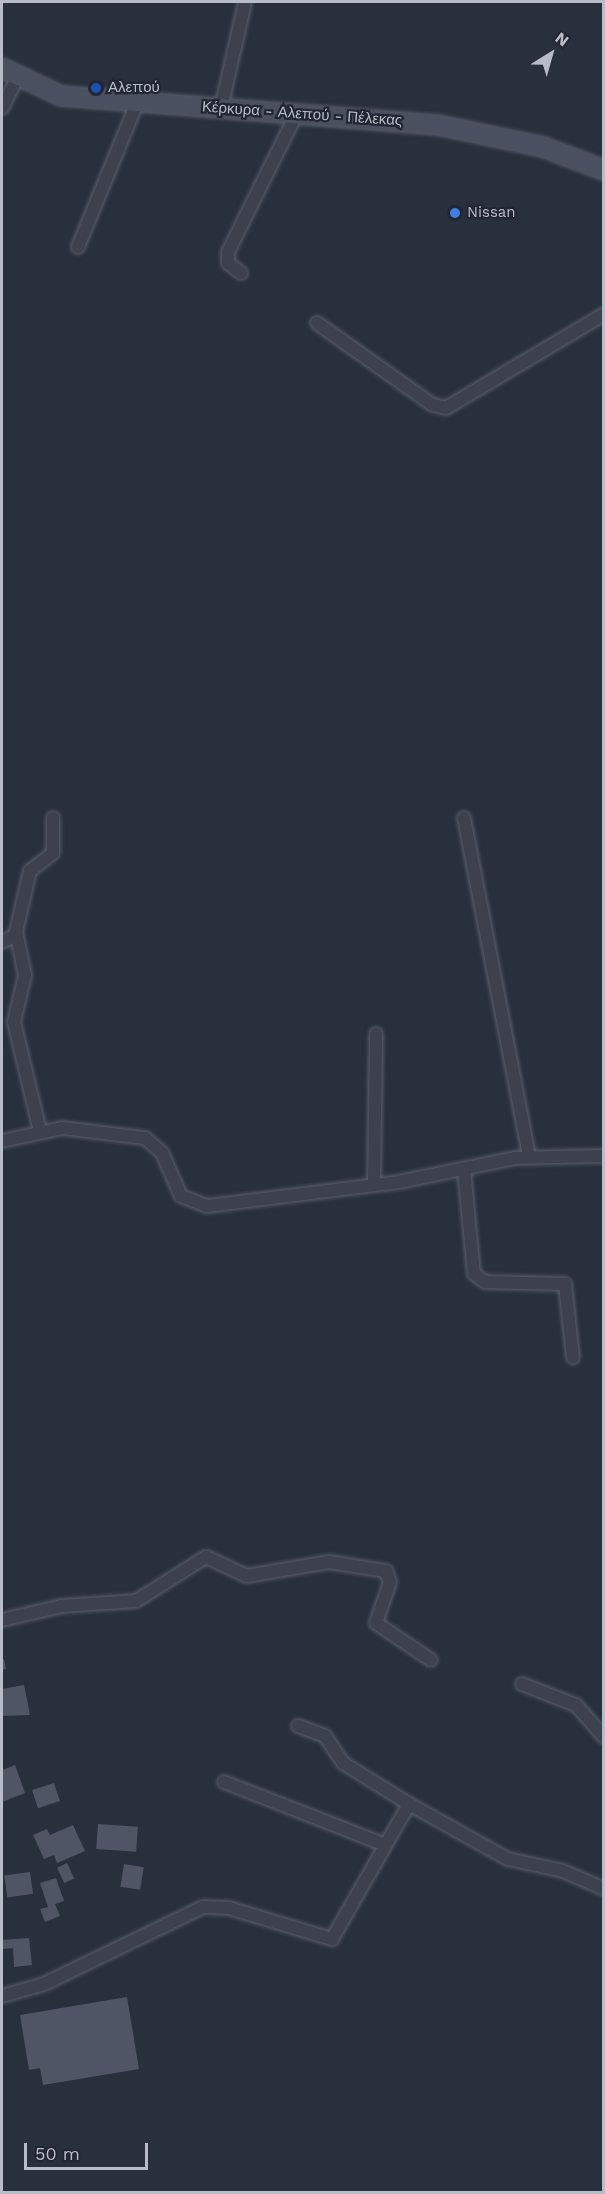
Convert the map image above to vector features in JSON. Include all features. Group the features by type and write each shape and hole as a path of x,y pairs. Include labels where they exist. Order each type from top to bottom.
{"main road":[{"name":"Κέρκυρα - Αλεπού - Πέλεκας","path":"2,68 17,78 61,96 408,121 488,134 603,170"}],"street":[{"path":"221,108 245,2"},
{"path":"2,108 17,78"},
{"path":"78,247 137,103"},
{"path":"241,273 228,263 228,252 297,113"},
{"path":"317,323 433,405 446,408 603,314"},
{"path":"40,1131 14,1022 25,975 16,935 30,871 53,851 53,818"},
{"path":"464,818 529,1157"},
{"path":"2,942 16,935"},
{"path":"374,1185 376,1034"},
{"path":"2,1141 40,1131 70,1128 145,1138 162,1153 181,1196 207,1206 374,1185 529,1157 603,1156"},
{"path":"464,1169 474,1274 485,1281 566,1284 573,1358"},
{"path":"2,1620 62,1606 136,1601 206,1557 247,1576 339,1563 389,1574 376,1623 431,1659"},
{"path":"522,1684 576,1705 603,1737"},
{"path":"298,1725 325,1737 343,1763 409,1804 508,1859 563,1871 603,1889"},
{"path":"224,1782 383,1844"},
{"path":"2,1996 44,1984 203,1907 229,1908 332,1939 383,1844 409,1804"}],"building":[{"path":"4,1659 6,1669 2,1670 2,1660"},
{"path":"24,1685 30,1715 2,1716 2,1689"},
{"path":"15,1765 25,1793 2,1802 2,1770"},
{"path":"54,1783 60,1801 38,1808 32,1790"},
{"path":"98,1824 138,1827 136,1852 96,1849"},
{"path":"73,1825 85,1851 57,1863 54,1855 44,1859 33,1835 47,1829 50,1835"},
{"path":"67,1863 74,1878 64,1883 57,1868"},
{"path":"124,1864 144,1867 140,1890 120,1887"},
{"path":"30,1872 33,1894 7,1897 4,1876"},
{"path":"56,1878 64,1901 55,1904 60,1916 45,1922 40,1909 48,1907 40,1883"},
{"path":"29,1938 32,1965 14,1967 13,1948 2,1949 2,1940"},
{"path":"127,1997 139,2069 43,2085 40,2068 29,2070 20,2015"}],"place":[{"name":"Αλεπού","path":"96,88"},
{"name":"Nissan","path":"455,213"}]}
